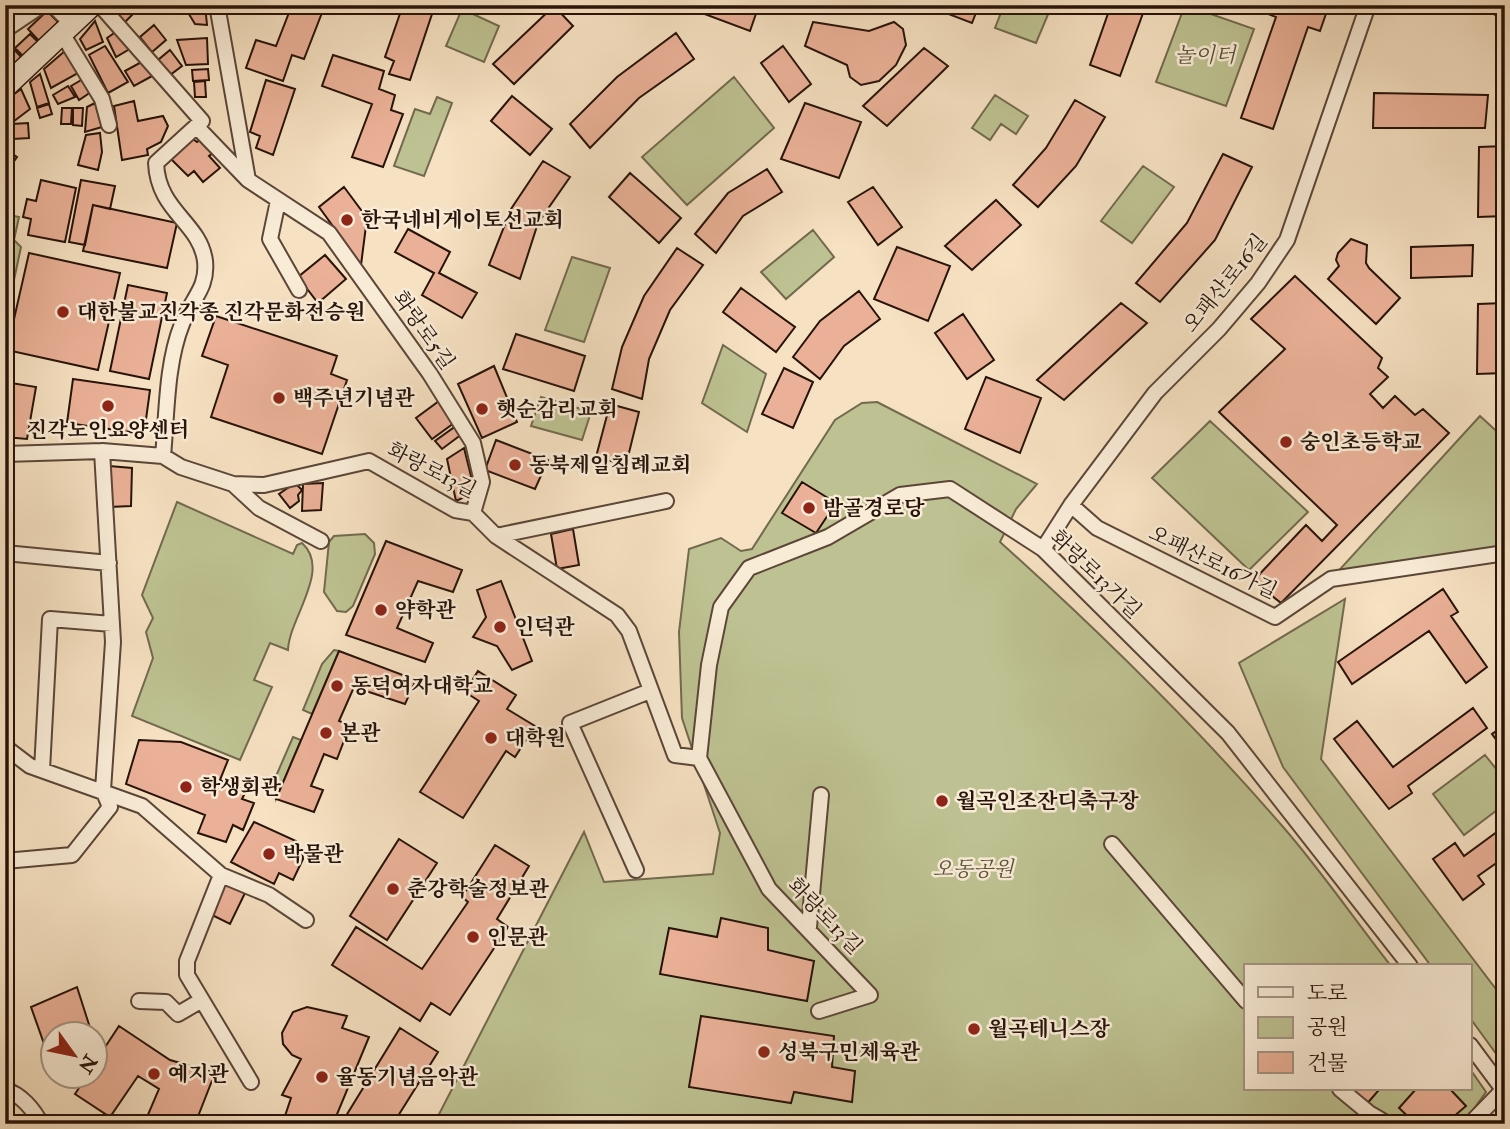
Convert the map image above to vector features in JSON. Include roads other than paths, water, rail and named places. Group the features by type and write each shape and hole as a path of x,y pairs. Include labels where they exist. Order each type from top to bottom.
{"street":[{"path":"5,30 42,5"},
{"path":"53,5 102,99 109,125"},
{"path":"5,87 92,5"},
{"name":"화랑로5길","path":"100,5 202,121 196,126 248,180 329,233 430,374 473,443 482,482 473,513"},
{"path":"217,5 248,180"},
{"name":"오패산로16길","path":"1043,549 1071,505 1155,393 1219,329 1258,283 1287,240 1368,5"},
{"path":"1500,5 1505,7"},
{"path":"163,456 174,349 190,305 205,282 204,258 181,217 165,201 157,183 156,163 196,126"},
{"path":"278,201 270,239 299,290"},
{"path":"5,861 72,855 110,807 103,790 112,624 102,451"},
{"name":"화랑로13길","path":"5,454 102,451 163,456 181,467 233,484 264,485 369,461 455,510 473,513 496,536 617,615 629,631 675,755 699,758 769,889 870,995 819,1011"},
{"path":"233,484 259,508 321,541"},
{"path":"259,508 264,485"},
{"name":"화랑로13가길","path":"699,758 709,665 720,607 749,568 828,537 900,495 950,489 1043,549 1228,733 1408,964"},
{"path":"496,536 666,501"},
{"name":"오패산로16가길","path":"1071,505 1097,528 1275,617 1331,579 1505,554"},
{"path":"5,553 108,563"},
{"path":"42,769 50,619 112,624"},
{"path":"636,870 570,723 650,691"},
{"path":"5,747 30,766 142,806 221,875 269,895 306,920"},
{"path":"809,928 821,795"},
{"path":"1112,844 1244,999"},
{"path":"221,875 187,961 187,975 251,1082"},
{"path":"139,1001 166,1002 178,1014 202,1000"},
{"path":"1470,1124 1504,1091 1472,1048"},
{"path":"5,1090 13,1092 35,1111 41,1124"},
{"path":"1341,1090 1369,1113 1388,1124"}],"place":[{"name":"한국네비게이토선교회","path":"347,220"},
{"name":"대한불교진각종 진각문화전승원","path":"63,312"},
{"name":"백주년기념관","path":"279,398"},
{"name":"진각노인요양센터","path":"108,406"},
{"name":"햇순감리교회","path":"482,409"},
{"name":"숭인초등학교","path":"1286,442"},
{"name":"동북제일침례교회","path":"515,465"},
{"name":"밤골경로당","path":"809,508"},
{"name":"약학관","path":"381,610"},
{"name":"인덕관","path":"500,627"},
{"name":"동덕여자대학교","path":"337,686"},
{"name":"본관","path":"326,733"},
{"name":"대학원","path":"491,738"},
{"name":"학생회관","path":"186,787"},
{"name":"월곡인조잔디축구장","path":"942,801"},
{"name":"박물관","path":"269,854"},
{"name":"춘강학술정보관","path":"393,889"},
{"name":"인문관","path":"473,937"},
{"name":"월곡테니스장","path":"974,1029"},
{"name":"성북구민체육관","path":"764,1052"},
{"name":"예지관","path":"154,1074"},
{"name":"율동기념음악관","path":"322,1077"}],"park label":[{"name":"놀이터","path":"1205,55"},
{"name":"오동공원","path":"973,869"}]}
